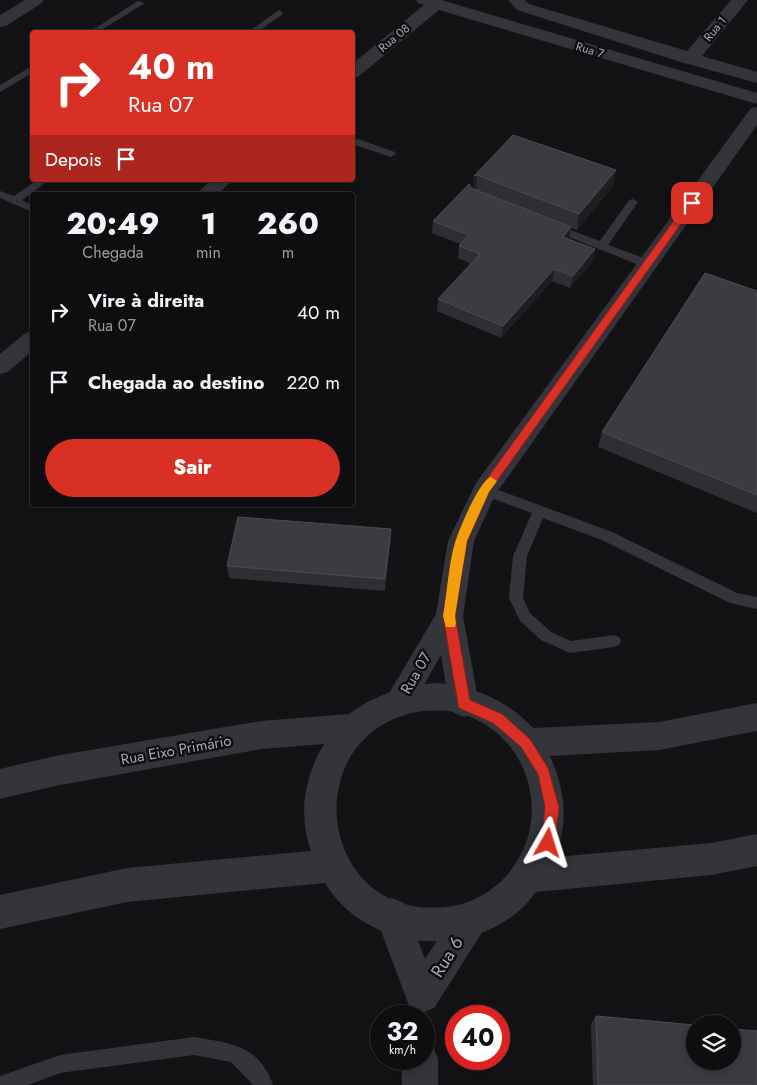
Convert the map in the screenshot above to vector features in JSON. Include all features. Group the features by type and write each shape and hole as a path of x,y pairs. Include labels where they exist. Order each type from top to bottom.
{"street":[{"path":"0,22 36,0"},
{"path":"516,0 523,7 757,78"},
{"path":"562,0 564,20"},
{"name":"Rua 1","path":"690,59 740,0"},
{"name":"Rua 08","path":"355,70 430,2"},
{"name":"Rua 7","path":"430,2 757,99"},
{"name":"Rua 07","path":"464,704 449,616 461,541 485,490 757,112"},
{"path":"209,192 221,182"},
{"path":"0,366 30,341"},
{"name":"Rua 07","path":"398,704 449,616"},
{"path":"431,700 464,704 498,718 526,743 544,773 552,807 548,843 533,876 506,902 471,919 432,923 392,915 358,895 333,866 318,830 317,792 330,757 353,728 374,714 398,704 431,700"},
{"path":"526,743 660,736 757,717"},
{"name":"Rua Eixo Primário","path":"0,784 55,771 261,735 353,728"},
{"path":"533,876 711,859 757,850"},
{"path":"0,912 127,885 333,866"},
{"name":"Rua 6","path":"392,915 422,1005"},
{"name":"Rua 6","path":"423,1005 471,919"},
{"path":"420,1070 420,1085"}],"lane":[{"path":"96,30 141,3"},
{"path":"255,30 279,13"},
{"path":"0,89 30,70"},
{"path":"355,141 391,154"},
{"path":"14,201 41,182"},
{"path":"0,194 30,208"},
{"path":"602,246 633,202"},
{"path":"538,221 648,264"},
{"path":"485,490 607,536 735,599 757,603"},
{"path":"540,510 520,556 516,598 525,618 546,636 570,647 614,641"},
{"path":"0,1085 60,1064 194,1046 235,1053 260,1076 263,1085"}],"building":[{"path":"513,135 616,170 579,214 477,175 474,176"},
{"path":"469,184 471,188 571,227 563,237 595,249 573,276 554,269 503,326 438,299 480,254 459,246 469,235 433,221"},
{"path":"705,273 757,291 757,495 602,432"},
{"path":"238,517 391,529 385,579 227,566"},
{"path":"596,1016 686,1024 686,1070 741,1070 741,1030 757,1031 757,1085 598,1085"}],"slow traffic":[{"path":"450,623 449,616 461,541 491,481"}],"route":[{"path":"548,843 552,807 544,773 526,743 498,718 464,704 449,616 461,541 485,490 692,203"}]}
